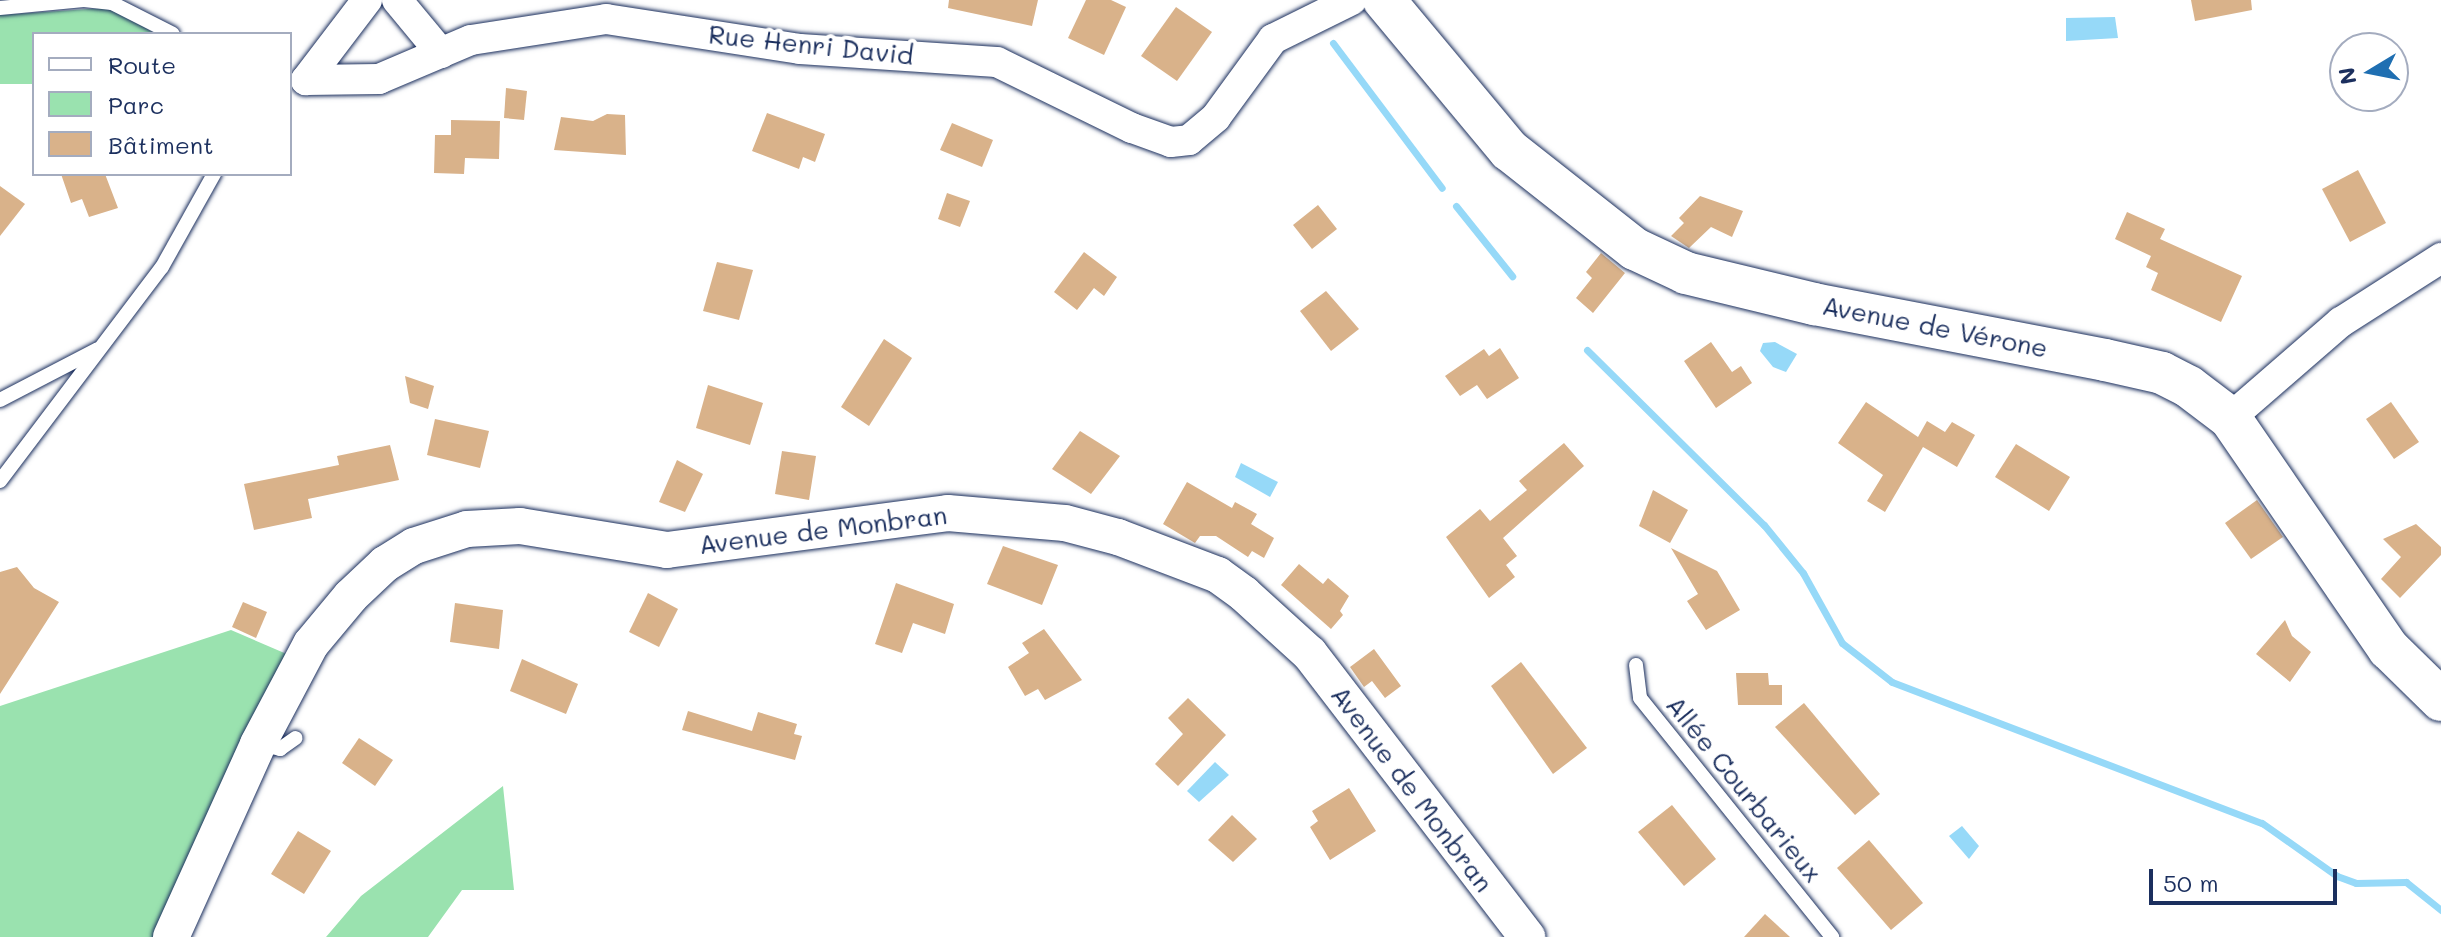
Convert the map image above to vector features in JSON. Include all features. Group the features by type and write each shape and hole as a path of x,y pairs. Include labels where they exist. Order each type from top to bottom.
{"main road":[{"name":"Avenue de Vérone","path":"1384,0 1509,150 1635,249 1686,273 1814,304 2162,373 2230,418 2389,649 2441,700"}],"street":[{"name":"Rue Henri David","path":"295,82 367,0"},
{"path":"397,0 441,53"},
{"name":"Rue Henri David","path":"295,82 379,79 471,40 606,19 800,49 997,62 1132,128 1171,142 1189,140 1216,117 1273,39 1352,0"},
{"path":"2230,418 2341,322 2441,258"},
{"name":"Avenue de Monbran","path":"171,937 258,744 311,644 351,596 414,546 467,529 520,526 667,550 948,513 1065,523 1165,552 1218,575 1244,594 1310,654 1527,937"}],"lane":[{"path":"0,8 84,0 112,3 169,32"},
{"path":"0,481 162,267 213,176"},
{"path":"0,400 102,347"},
{"name":"Allée Courbarieux","path":"1636,665 1640,698 1832,937"},
{"path":"258,744 280,749 296,738"}],"green space":[{"path":"103,8 123,13 152,32 32,32 32,84 0,84 0,15"},
{"path":"231,630 289,655 188,937 0,937 0,706"},
{"path":"503,786 514,890 462,890 428,937 326,937 361,896"}],"water":[{"path":"2115,17 2118,38 2066,41 2066,18"},
{"path":"1775,342 1797,354 1786,372 1773,367 1760,351 1763,343"},
{"path":"1241,463 1278,482 1270,497 1235,477"},
{"path":"1215,762 1229,775 1199,802 1187,791"},
{"path":"1962,826 1979,846 1969,859 1949,836"}],"building":[{"path":"949,0 1038,0 1032,26 948,8"},
{"path":"1086,0 1111,0 1126,7 1104,55 1068,38"},
{"path":"2191,0 2251,0 2252,10 2195,21"},
{"path":"1176,7 1212,32 1177,81 1141,56"},
{"path":"506,88 527,91 524,120 504,118"},
{"path":"767,113 825,134 815,162 803,157 799,169 752,151"},
{"path":"607,114 625,115 626,155 554,150 561,117 593,121"},
{"path":"451,120 500,121 499,159 465,158 464,174 434,173 435,135 451,135"},
{"path":"952,123 993,140 982,167 940,150"},
{"path":"2358,170 2386,223 2350,242 2322,189"},
{"path":"62,176 106,176 118,208 89,217 82,199 71,203"},
{"path":"0,186 25,204 0,236"},
{"path":"947,193 970,201 960,227 938,219"},
{"path":"1700,196 1743,211 1732,237 1711,227 1689,248 1671,236 1684,223 1679,218"},
{"path":"1318,205 1337,229 1312,249 1293,225"},
{"path":"2127,212 2165,229 2160,239 2242,276 2221,322 2151,290 2158,273 2146,267 2151,256 2115,239"},
{"path":"1084,252 1117,277 1104,296 1094,288 1077,310 1054,292"},
{"path":"1601,253 1625,273 1593,313 1576,298 1592,278 1586,272"},
{"path":"717,262 753,270 739,320 703,311"},
{"path":"1326,291 1359,329 1331,351 1300,311"},
{"path":"884,339 912,358 869,426 841,407"},
{"path":"1711,342 1732,372 1741,366 1752,383 1716,408 1684,361"},
{"path":"1500,348 1519,378 1487,399 1477,385 1460,396 1445,376 1484,349 1489,356"},
{"path":"405,376 434,386 428,409 410,403"},
{"path":"708,385 763,403 750,445 696,428"},
{"path":"1866,402 1918,437 1927,421 1945,432 1952,422 1975,435 1957,467 1923,447 1885,512 1867,501 1883,475 1838,443"},
{"path":"2391,402 2419,442 2394,459 2366,419"},
{"path":"435,419 489,431 480,468 427,455"},
{"path":"1080,431 1120,456 1091,494 1052,469"},
{"path":"1564,443 1584,466 1503,538 1517,556 1506,565 1515,577 1489,598 1446,537 1480,509 1490,521 1527,490 1519,481"},
{"path":"2016,444 2070,477 2049,511 1995,477"},
{"path":"390,445 399,480 308,499 312,518 254,530 244,484 339,465 337,456"},
{"path":"782,451 816,456 809,500 775,494"},
{"path":"677,460 703,474 685,512 659,502"},
{"path":"1187,482 1232,508 1235,502 1257,514 1251,524 1274,538 1264,558 1252,551 1248,557 1216,536 1200,536 1195,543 1163,524"},
{"path":"1653,490 1688,510 1670,543 1639,526"},
{"path":"2257,500 2283,537 2251,559 2225,523"},
{"path":"2416,524 2441,547 2441,555 2400,598 2381,579 2401,557 2383,539"},
{"path":"1003,546 1058,565 1042,605 987,584"},
{"path":"1671,548 1717,571 1740,610 1706,630 1687,601 1698,594"},
{"path":"1299,564 1323,584 1328,578 1349,596 1340,611 1343,615 1331,629 1281,585"},
{"path":"17,567 34,588 59,602 0,694 0,572"},
{"path":"896,583 954,604 945,634 913,623 902,653 875,644"},
{"path":"648,593 678,609 659,647 629,632"},
{"path":"243,602 267,612 256,638 232,627"},
{"path":"455,603 503,610 499,649 450,642"},
{"path":"2285,620 2292,636 2311,652 2290,682 2256,654"},
{"path":"1044,629 1082,680 1045,700 1038,689 1025,696 1008,667 1029,653 1022,643"},
{"path":"1374,649 1401,686 1385,698 1372,681 1364,687 1350,667"},
{"path":"522,659 578,684 566,714 510,691"},
{"path":"1521,662 1587,748 1553,774 1491,686"},
{"path":"1736,673 1768,673 1769,685 1782,685 1782,705 1738,705"},
{"path":"1188,698 1226,735 1178,786 1155,764 1183,734 1168,718"},
{"path":"1804,703 1880,794 1855,815 1775,727"},
{"path":"688,711 752,731 758,712 797,724 794,734 802,736 795,760 682,730"},
{"path":"359,738 393,760 375,786 342,763"},
{"path":"1349,788 1376,831 1330,860 1310,827 1318,821 1312,811"},
{"path":"1672,805 1716,859 1684,886 1638,832"},
{"path":"1232,815 1257,839 1233,862 1208,840"},
{"path":"298,831 331,851 304,894 271,874"},
{"path":"1869,840 1923,903 1891,930 1837,868"},
{"path":"1765,914 1790,937 1744,937"}],"waterway":[{"path":"1333,43 1442,188"},
{"path":"1456,206 1512,276"},
{"path":"1587,350 1764,525 1803,573 1842,643 1892,682 2262,823 2337,876 2356,883 2406,882 2441,910"}]}
